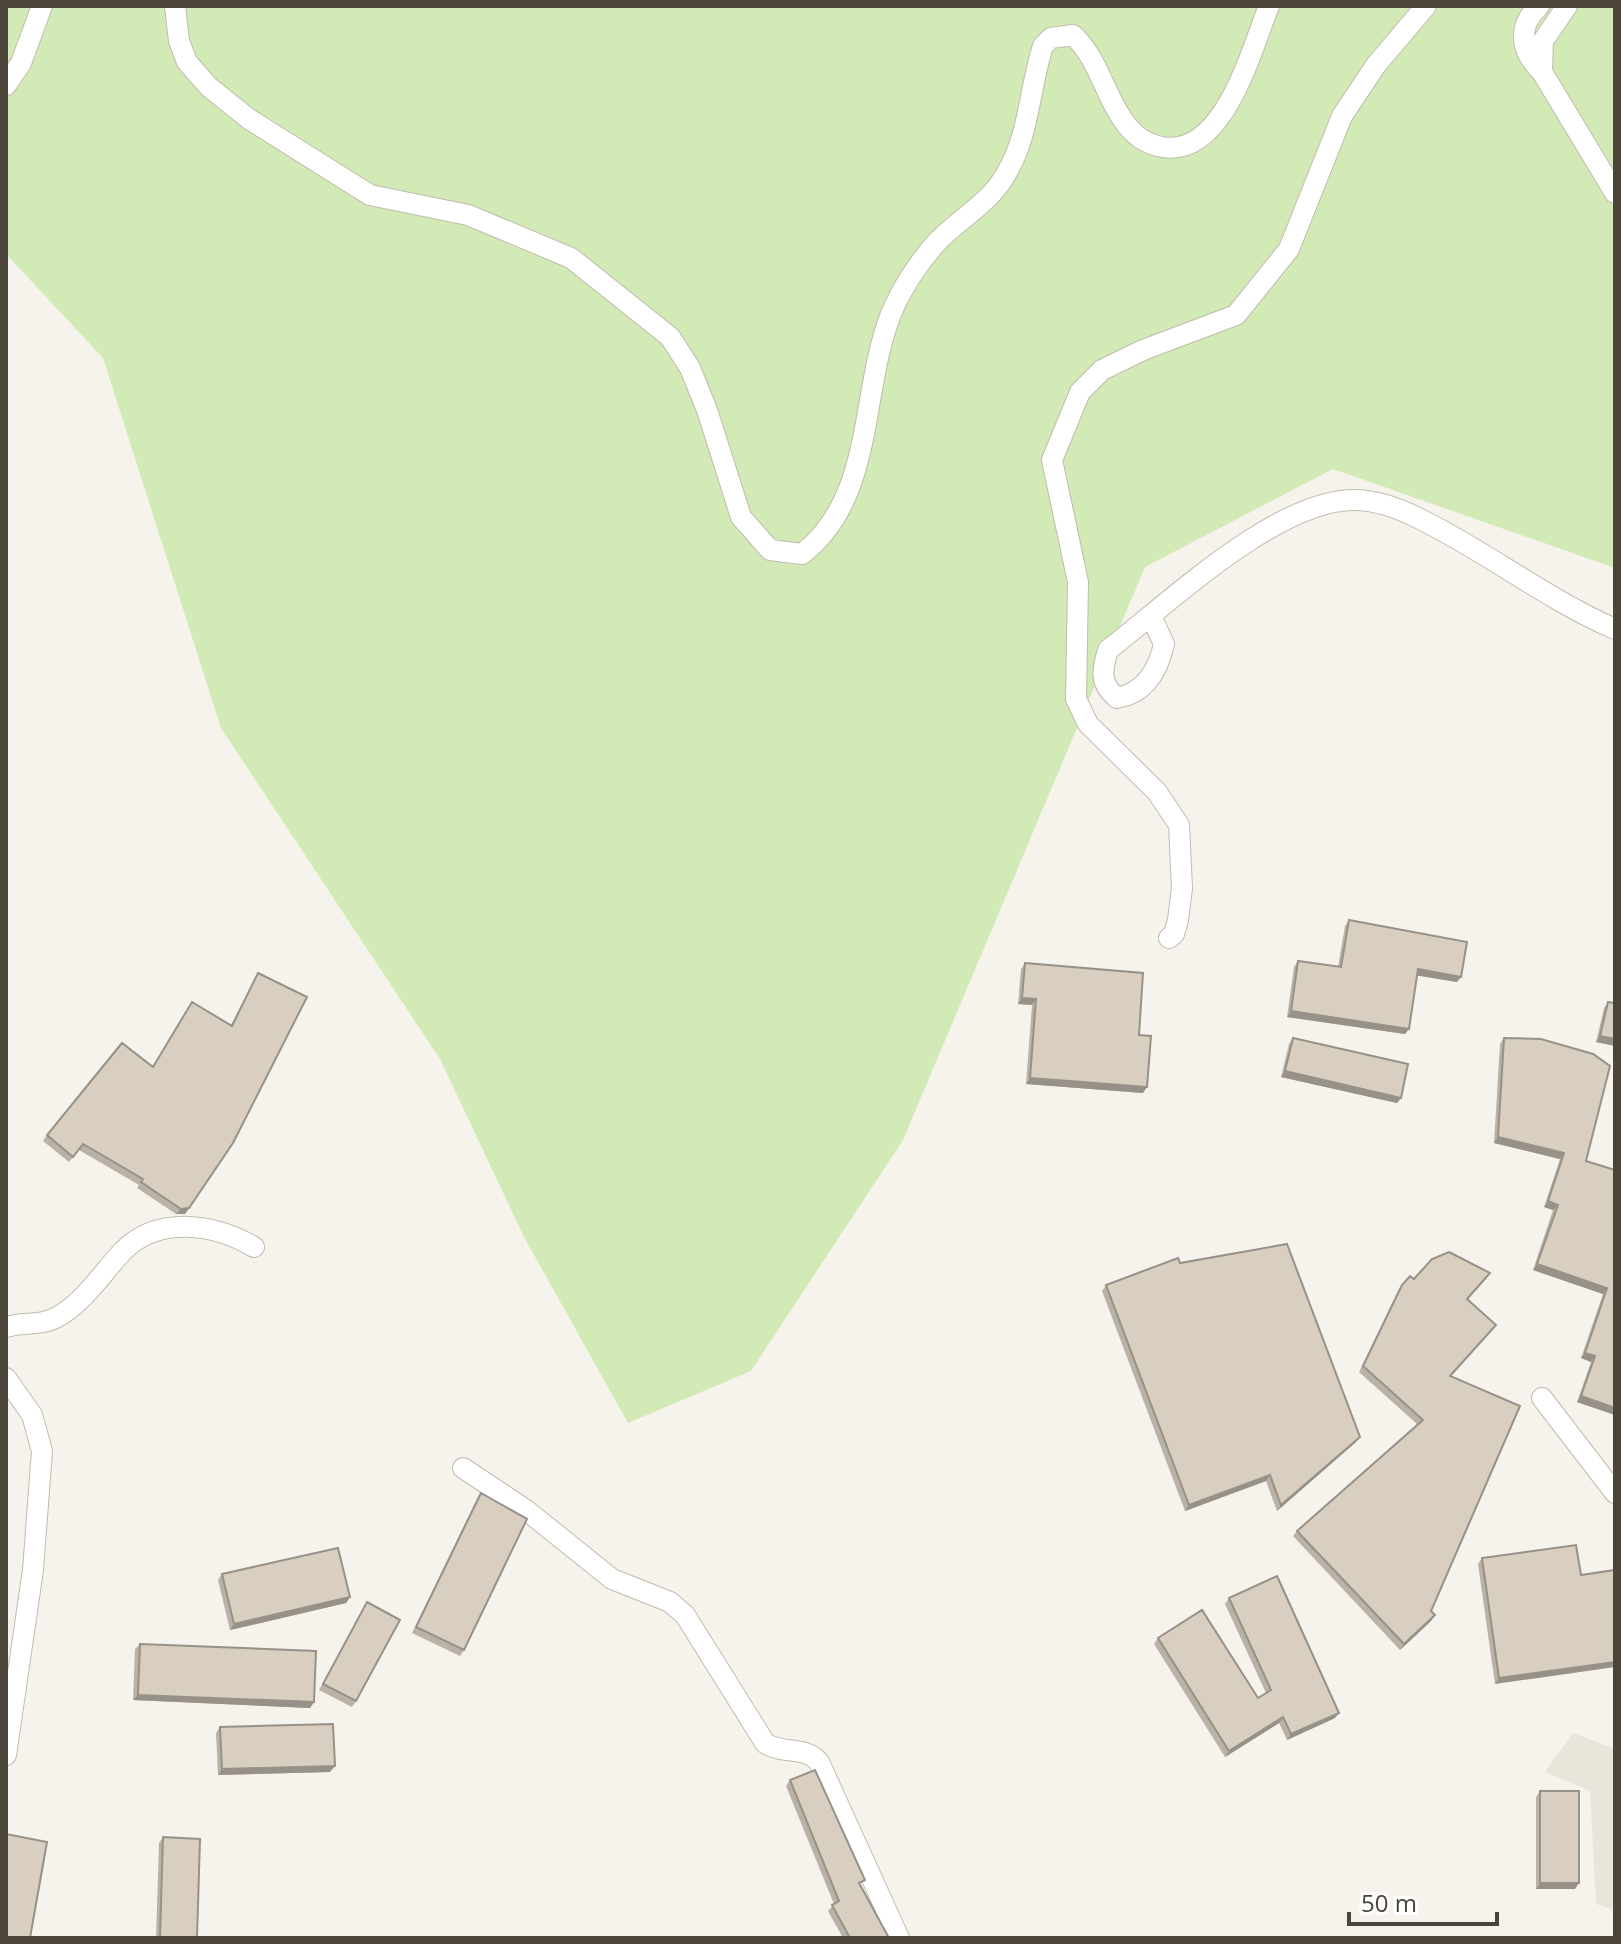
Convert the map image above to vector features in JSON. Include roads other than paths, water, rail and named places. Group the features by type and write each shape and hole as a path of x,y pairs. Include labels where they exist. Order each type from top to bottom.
{"street":[{"path":"6,85 21,63 42,6"},
{"path":"175,6 179,41 187,62 209,87 249,119 370,195 468,215 571,258 670,337 690,368 707,410 741,517 770,550 785,555 802,554 834,523 863,443 880,351 891,313 912,275 937,242 1005,177 1027,124 1043,46 1051,38 1073,35 1090,56 1122,118 1136,137 1153,145 1175,149 1191,145 1210,133 1226,109 1269,6"},
{"path":"1169,938 1178,920 1182,888 1179,825 1157,792 1094,732 1076,699 1078,582 1052,460 1080,392 1102,370 1143,350 1236,315 1289,249 1342,116 1376,65 1426,6"},
{"path":"1539,6 1527,21 1522,45 1528,59 1542,72 1615,193"},
{"path":"1542,72 1543,41 1567,6"},
{"path":"1151,616 1266,528 1315,507 1352,500 1382,503 1419,518 1615,629"},
{"path":"6,1327 41,1324 63,1314 126,1247 155,1232 200,1227 229,1234 254,1247"},
{"path":"6,1378 32,1415 42,1451 33,1570 6,1755"},
{"path":"1542,1398 1615,1493"},
{"path":"463,1468 526,1510 612,1579 670,1602 685,1615 765,1743 776,1748 805,1751 819,1762 899,1938"}]}
